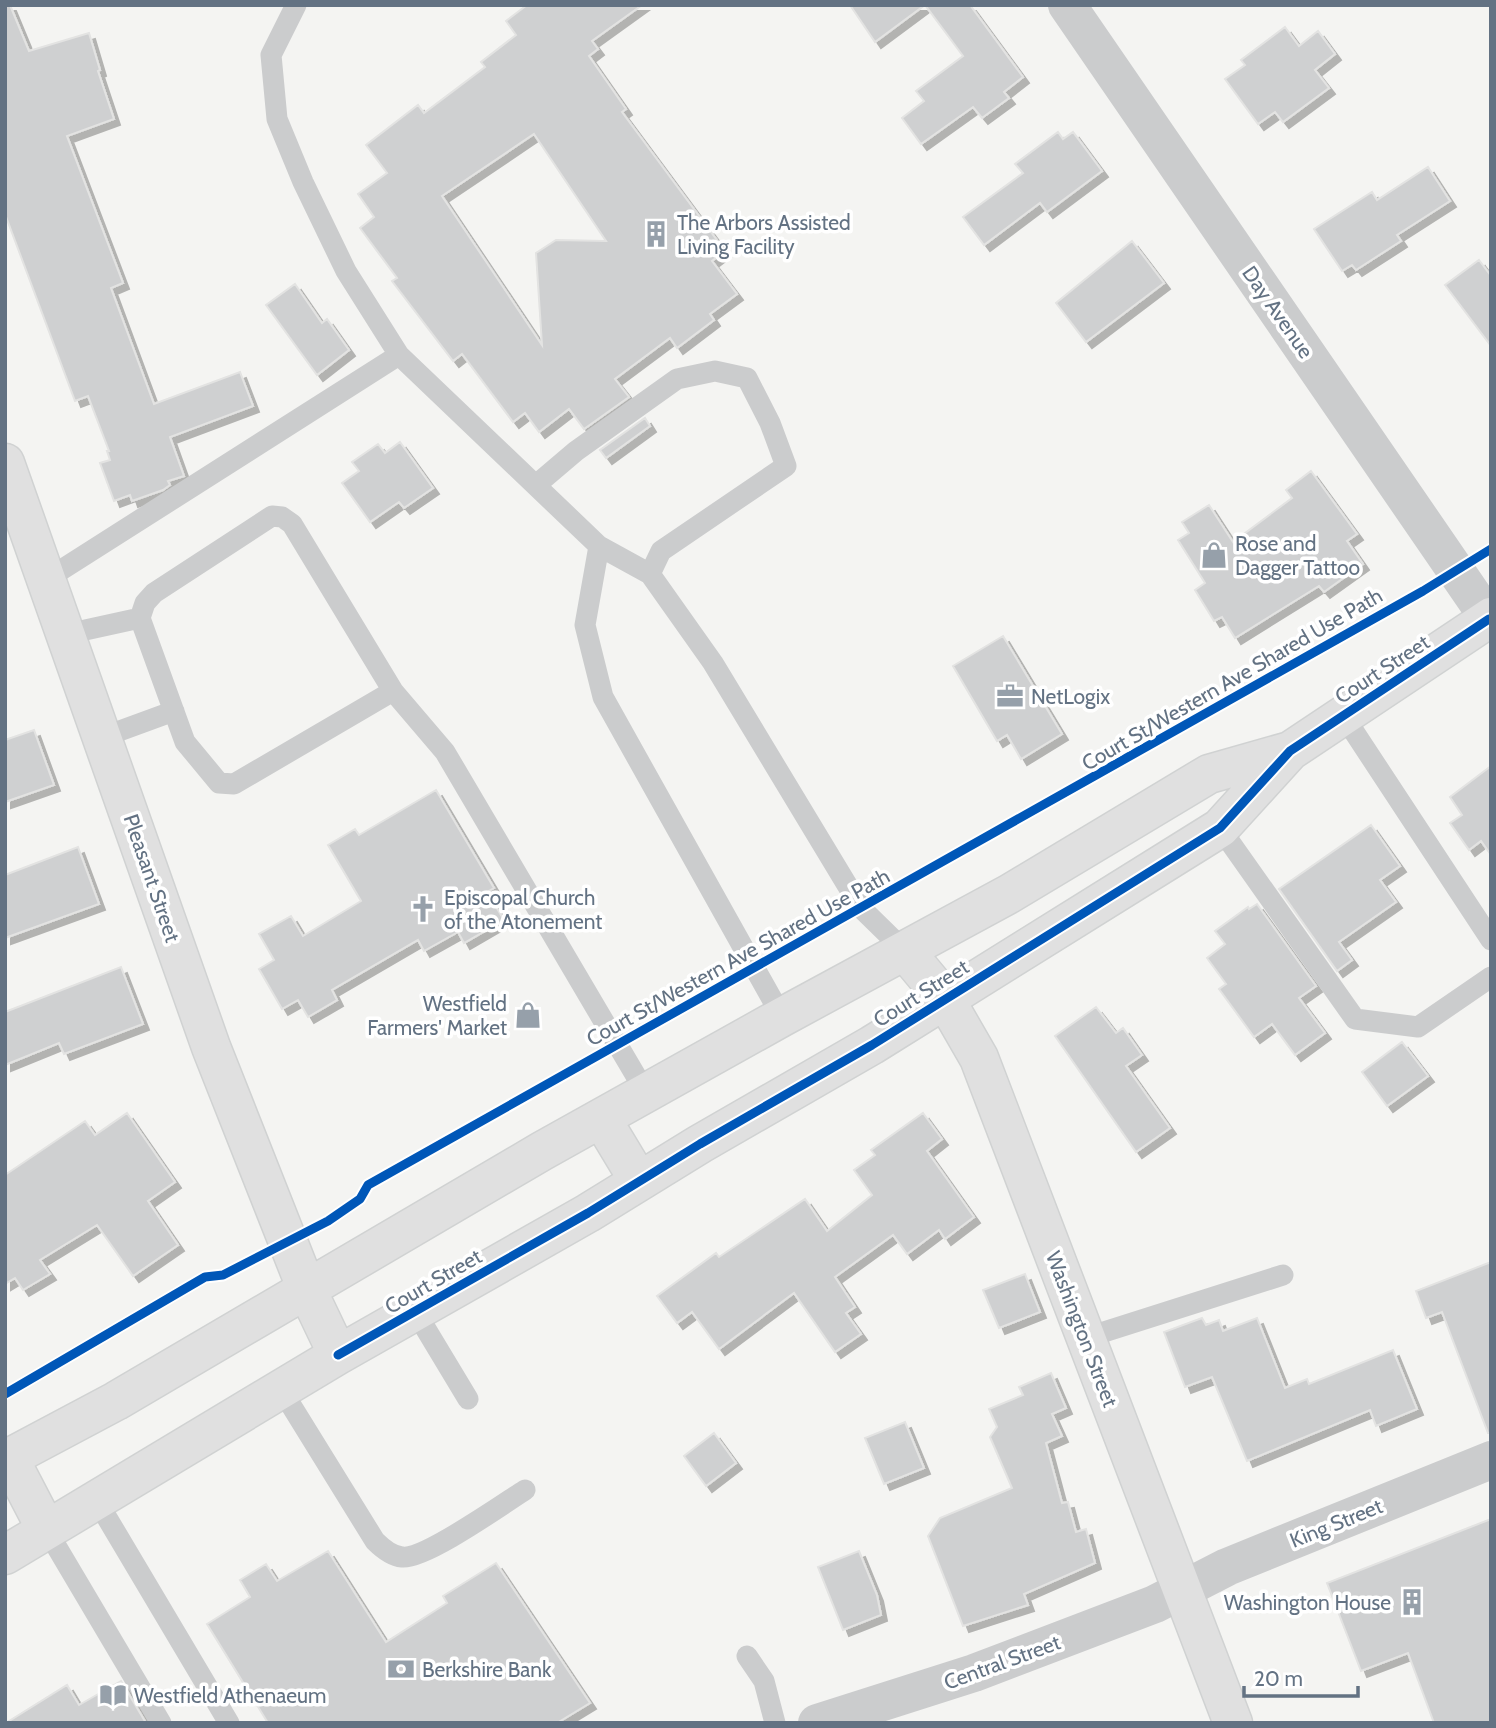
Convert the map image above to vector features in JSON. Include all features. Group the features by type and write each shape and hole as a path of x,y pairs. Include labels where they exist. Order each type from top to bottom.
{"main road":[{"name":"Pleasant Street","path":"5,463 210,1043 307,1290 338,1354"},
{"name":"Court Street","path":"5,1555 97,1502 338,1354 588,1213 872,1045 1220,828 1290,751 1490,619"},
{"name":"Court Street","path":"6,1457 116,1401 601,1118 1009,894 1209,774 1290,751"},
{"name":"Washington Street","path":"905,951 945,999 979,1058 1233,1723"},
{"path":"601,1118 639,1181"},
{"path":"6,1457 46,1529"}],"street":[{"name":"Day Avenue","path":"1067,5 1490,619"},
{"name":"King Street","path":"1182,1589 1227,1567 1491,1460"},
{"name":"Central Street","path":"817,1723 974,1673 1155,1604 1182,1589"}],"lane":[{"path":"296,5 271,55 277,119 303,182 346,271 399,355 599,546 650,574 713,663 861,908 905,951"},
{"path":"47,579 399,355"},
{"path":"536,485 576,451 677,379 715,371 747,378 770,424 786,466 661,551 650,574"},
{"path":"393,691 233,784 219,783 185,742 140,618 145,603 154,593 272,516 282,517 292,524 393,691 445,752 646,1093"},
{"path":"599,546 585,625 603,697 782,1017"},
{"path":"67,634 140,618"},
{"path":"103,737 174,711"},
{"path":"1343,715 1491,940"},
{"path":"1220,828 1356,1019 1418,1027 1491,976"},
{"path":"1086,1338 1283,1275"},
{"path":"415,1311 468,1399"},
{"path":"281,1389 375,1541 385,1550 403,1558 426,1551 525,1490"},
{"path":"97,1502 229,1723"},
{"path":"46,1529 161,1723"},
{"path":"747,1656 764,1682 775,1723"}],"building":[{"path":"5,5 10,5 29,51 89,33 114,119 67,136 123,283 111,288 154,404 240,372 253,406 170,437 184,476 168,481 170,485 163,490 132,501 130,495 114,501 100,463 110,460 109,451 88,396 75,401 5,214"},
{"name":"The Arbors Assisted Living Facility","path":"527,5 642,5 592,41 598,49 589,56 626,109 622,112 725,251 712,261 737,294 710,314 714,320 677,348 670,338 615,379 629,397 584,429 569,409 539,432 525,413 513,422 462,354 453,361 392,281 397,278 360,228 374,217 358,194 387,173 366,145 418,105 424,113 485,67 481,62 516,35 506,21","holes":["534,134 606,241 556,240 536,253 542,345 442,196"]},
{"path":"850,5 925,5 875,42"},
{"path":"925,5 970,5 1023,77 1004,92 1009,98 982,118 973,107 921,144 902,118 924,101 916,91 963,56"},
{"path":"1285,27 1299,46 1318,31 1335,54 1315,70 1329,88 1283,122 1275,112 1258,124 1225,79 1245,65 1241,60"},
{"path":"1058,132 1063,139 1073,132 1102,171 1047,212 1040,203 984,245 963,217 1023,173 1015,164"},
{"path":"1428,167 1450,201 1397,235 1401,241 1356,270 1352,265 1342,271 1314,229 1372,192 1377,200"},
{"path":"1132,241 1164,283 1086,342 1056,303"},
{"path":"1479,260 1491,276 1491,346 1445,285"},
{"path":"295,284 322,323 327,319 349,350 317,375 266,305"},
{"path":"645,418 650,426 606,458 600,450"},
{"path":"400,442 433,488 404,508 399,502 370,522 342,483 359,471 352,462 378,444 385,453"},
{"path":"1311,471 1357,534 1347,541 1363,564 1324,592 1319,586 1235,638 1222,617 1214,621 1195,590 1205,583 1178,540 1189,533 1182,522 1209,505 1233,542 1292,498 1286,490"},
{"name":"NetLogix","path":"1003,636 1062,734 1021,759 1007,735 997,741 953,666"},
{"path":"34,730 54,785 5,802 5,740"},
{"path":"1491,766 1491,855 1481,841 1469,850 1450,823 1462,815 1450,797"},
{"name":"Episcopal Church of the Atonement","path":"436,790 494,888 487,892 504,920 464,943 458,932 424,951 418,940 332,990 337,1000 308,1017 298,1000 282,1009 259,969 274,960 259,934 291,916 303,936 361,901 328,845 355,829 359,835"},
{"path":"1371,825 1400,866 1380,880 1396,902 1339,942 1352,960 1337,971 1279,889"},
{"path":"78,847 99,904 5,938 5,875"},
{"path":"1257,904 1316,986 1299,998 1325,1033 1295,1055 1272,1024 1254,1037 1219,989 1226,984 1207,958 1225,944 1215,931 1248,907 1249,909"},
{"path":"121,967 143,1024 64,1054 59,1043 5,1065 5,1012"},
{"path":"1096,1007 1116,1033 1123,1028 1142,1055 1126,1066 1170,1128 1136,1152 1055,1036"},
{"path":"1402,1042 1428,1076 1387,1106 1362,1072"},
{"path":"127,1113 175,1182 148,1201 178,1245 133,1276 97,1225 40,1260 50,1274 23,1290 15,1278 5,1284 5,1175 85,1121 95,1135"},
{"path":"923,1113 942,1139 927,1151 974,1217 945,1239 939,1230 907,1254 893,1235 835,1277 855,1307 846,1313 861,1334 835,1352 794,1293 719,1349 692,1312 677,1323 657,1296 716,1253 719,1257 805,1199 827,1231 872,1195 854,1170 875,1155 871,1150"},
{"path":"1491,1262 1491,1433 1488,1433 1442,1312 1426,1318 1416,1291"},
{"path":"1025,1274 1040,1312 999,1328 983,1290"},
{"path":"1202,1318 1206,1325 1219,1320 1223,1331 1257,1318 1285,1388 1307,1379 1309,1384 1393,1350 1417,1409 1376,1426 1370,1410 1247,1461 1212,1377 1185,1387 1164,1332"},
{"path":"1051,1373 1066,1408 1052,1414 1062,1436 1046,1443 1062,1503 1068,1502 1076,1532 1086,1529 1095,1563 1024,1594 1028,1605 963,1626 928,1536 940,1518 1012,1488 990,1437 997,1427 989,1409 1023,1395 1019,1387"},
{"path":"905,1422 924,1468 884,1484 865,1438"},
{"path":"714,1433 736,1463 706,1486 684,1456"},
{"name":"Washington House","path":"1491,1519 1491,1723 1434,1723 1408,1653 1361,1671 1327,1583"},
{"name":"Berkshire Bank","path":"328,1551 386,1642 447,1603 443,1596 496,1563 590,1703 557,1723 268,1723 207,1624 250,1597 240,1580 266,1564 277,1581"},
{"path":"859,1551 877,1595 881,1615 843,1630 818,1567"},
{"name":"Westfield Athenaeum","path":"121,1681 146,1723 6,1723 67,1685 79,1705"}],"cycle path":[{"name":"Court St/Western Ave Shared Use Path","path":"5,1394 205,1277 223,1275 328,1221 360,1199 368,1185 1423,591 1491,549"},
{"path":"338,1355 588,1213 700,1144 872,1045 1220,828 1290,751 1489,619"}],"place":[{"name":"The Arbors Assisted Living Facility","path":"656,234"},
{"name":"Rose and Dagger Tattoo","path":"1214,555"},
{"name":"NetLogix","path":"1010,696"},
{"name":"Episcopal Church of the Atonement","path":"423,909"},
{"name":"Westfield Farmers' Market","path":"528,1015"},
{"name":"Washington House","path":"1412,1602"},
{"name":"Berkshire Bank","path":"401,1669"},
{"name":"Westfield Athenaeum","path":"113,1695"}]}
